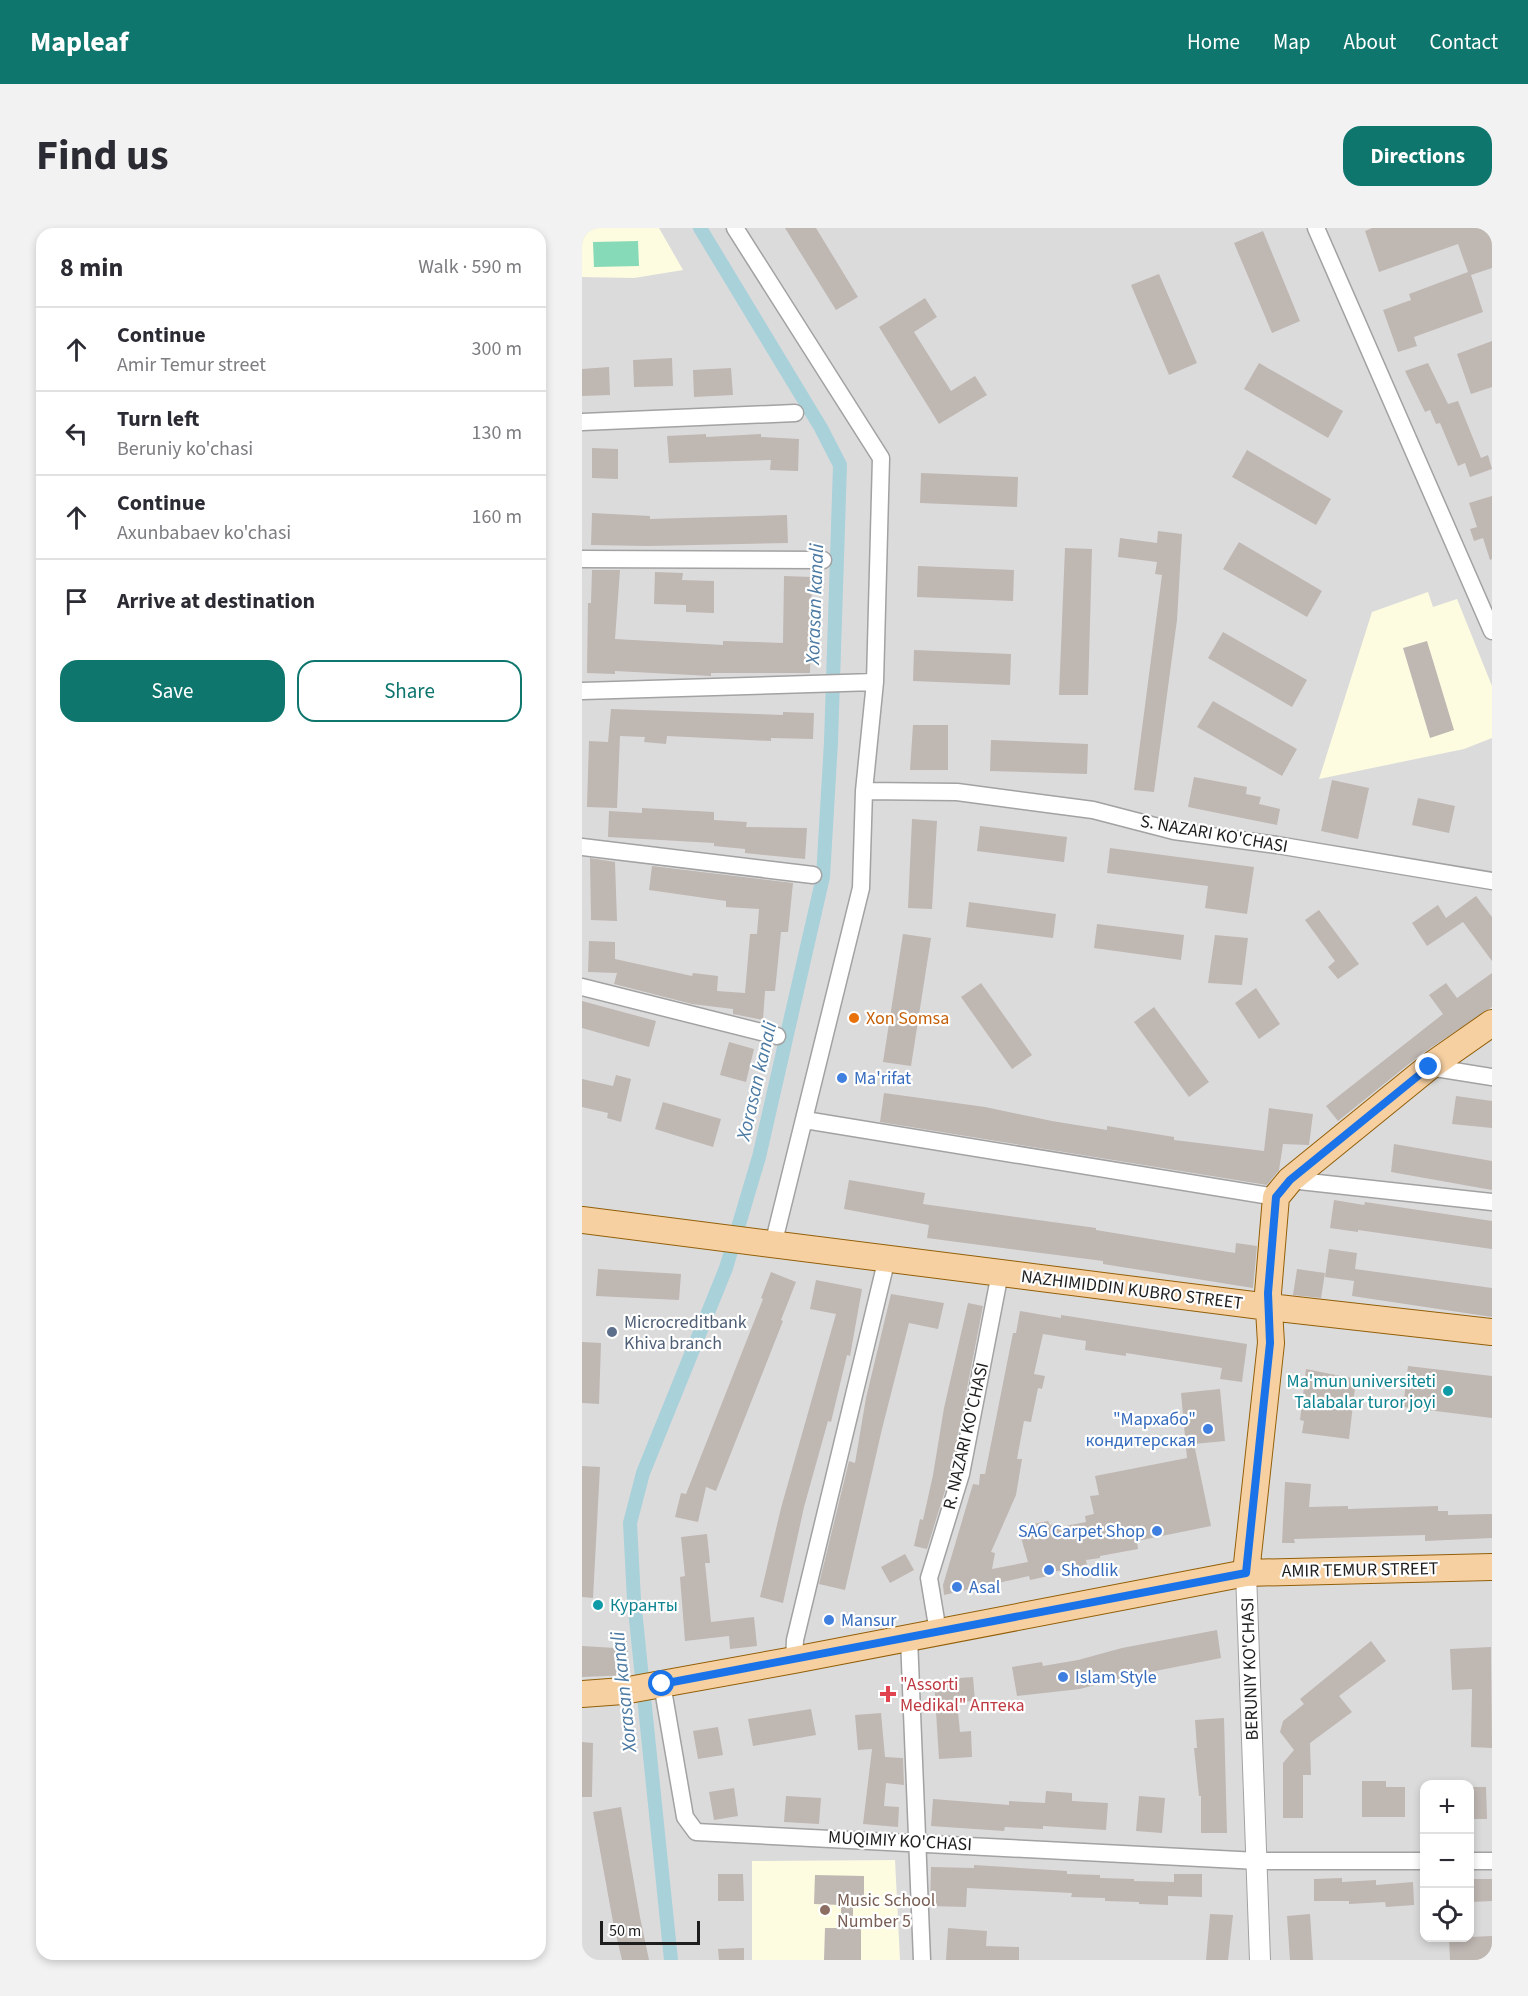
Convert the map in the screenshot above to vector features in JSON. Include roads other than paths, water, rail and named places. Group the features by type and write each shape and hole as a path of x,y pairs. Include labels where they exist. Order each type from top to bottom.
{"main road":[{"path":"1283,1188 1429,1067 1492,1023"},
{"name":"BERUNIY KO'CHASI","path":"1246,1573 1270,1343 1269,1308 1283,1188"},
{"name":"NAZHIMIDDIN KUBRO STREET","path":"582,1220 1269,1308 1492,1332"},
{"name":"AMIR TEMUR STREET","path":"582,1694 623,1691 794,1660 1246,1573 1492,1567"}],"street":[{"path":"735,228 881,458 875,682 864,791 861,888 772,1245"},
{"path":"1316,228 1492,631"},
{"path":"582,422 795,413"},
{"path":"582,559 823,560"},
{"path":"582,691 875,682"},
{"name":"S. NAZARI KO'CHASI","path":"864,791 957,792 1093,810 1174,831 1277,845 1492,881"},
{"path":"582,847 813,875"},
{"path":"582,987 777,1035"},
{"path":"1429,1067 1492,1077"},
{"path":"805,1120 1283,1188 1492,1202"},
{"path":"794,1660 795,1640 887,1258"},
{"name":"R. NAZARI KO'CHASI","path":"938,1632 930,1578 961,1474 1000,1273"},
{"name":"BERUNIY KO'CHASI","path":"1246,1573 1260,1960"},
{"path":"909,1638 922,1960"},
{"name":"MUQIMIY KO'CHASI","path":"662,1684 685,1817 696,1832 1258,1861 1420,1861"},
{"path":"1474,1861 1492,1861"}],"waterway":[{"name":"Xorasan kanali","path":"671,1960 634,1600 630,1523 643,1473 726,1268 759,1157 823,877 831,742 840,465 821,428 700,228"}],"place":[{"name":"Xon Somsa","path":"854,1018"},
{"name":"Ma'rifat","path":"842,1078"},
{"name":"Microcreditbank Khiva branch","path":"612,1332"},
{"name":"Ma'mun universiteti Talabalar turor joyi","path":"1448,1391"},
{"name":"\"Мархабо\" кондитерская","path":"1208,1429"},
{"name":"SAG Carpet Shop","path":"1157,1531"},
{"name":"Shodlik","path":"1049,1570"},
{"name":"Asal","path":"957,1587"},
{"name":"Куранты","path":"598,1605"},
{"name":"Mansur","path":"829,1620"},
{"name":"Islam Style","path":"1063,1677"},
{"name":"\"Assorti Medikal\" Аптека","path":"888,1694"},
{"name":"Music School Number 5","path":"825,1910"}]}
